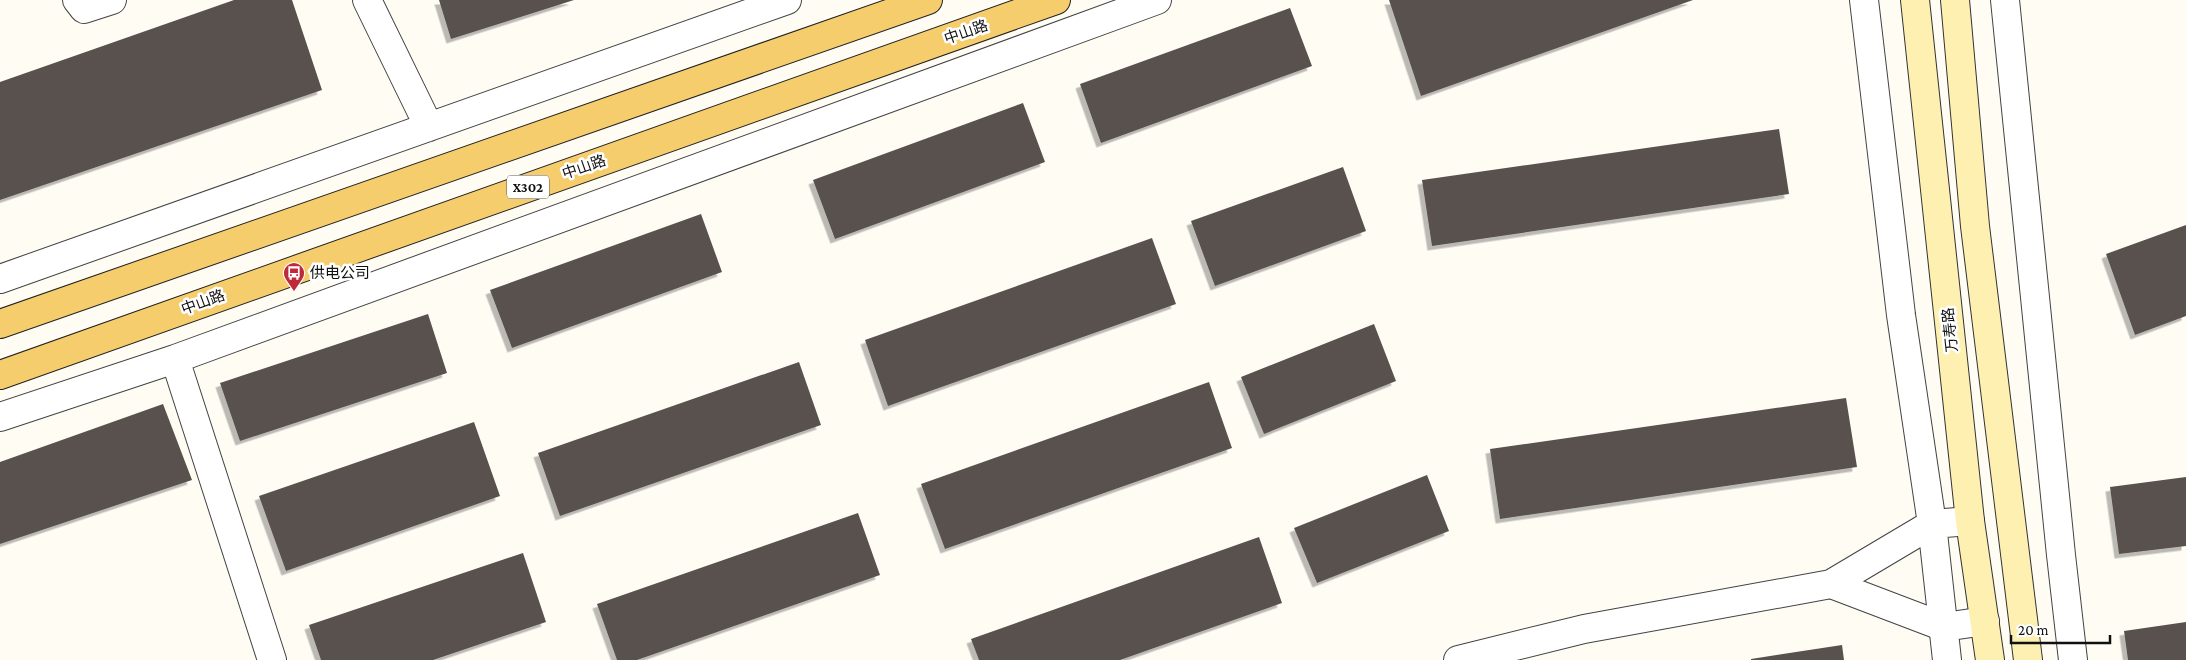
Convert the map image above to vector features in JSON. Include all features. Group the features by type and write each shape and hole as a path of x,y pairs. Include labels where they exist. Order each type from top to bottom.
{"main road":[{"path":"0,324 928,0"},
{"name":"中山路","path":"0,375 1056,0"},
{"name":"万寿路","path":"1915,0 1970,520 1986,620 1990,660"},
{"path":"1955,0 1975,226 2028,660"}],"street":[{"path":"77,0 84,9 112,0"},
{"path":"367,0 429,127"},
{"path":"0,279 787,0"},
{"path":"0,417 175,359 1157,0"},
{"path":"1864,0 1901,316 1932,524 1948,660"},
{"path":"2005,0 2073,660"},
{"path":"175,359 272,660"},
{"path":"1458,660 1584,629 1832,584 1932,524 1970,520"},
{"path":"1832,584 1944,627 1986,620"}],"building":[{"path":"234,0 292,0 322,90 0,200 0,82"},
{"path":"439,0 574,0 451,39"},
{"path":"1389,0 1693,0 1421,96"},
{"path":"1290,8 1312,66 1101,143 1080,84"},
{"path":"1023,103 1045,162 835,239 813,180"},
{"path":"1779,129 1789,194 1432,246 1422,180"},
{"path":"1343,167 1366,231 1215,286 1191,221"},
{"path":"701,214 722,272 512,348 490,290"},
{"path":"2186,225 2186,316 2135,335 2106,254"},
{"path":"1152,238 1176,304 888,406 865,340"},
{"path":"428,314 447,373 240,441 220,383"},
{"path":"1374,324 1396,381 1264,434 1241,377"},
{"path":"799,362 821,425 560,516 538,453"},
{"path":"1209,382 1232,448 945,549 921,484"},
{"path":"1846,398 1857,467 1500,519 1490,449"},
{"path":"163,404 192,480 0,544 0,462"},
{"path":"474,422 500,496 286,571 259,496"},
{"path":"1427,475 1449,531 1317,583 1294,528"},
{"path":"2186,477 2186,546 2119,554 2110,487"},
{"path":"858,513 880,575 637,660 617,660 597,604"},
{"path":"1259,537 1282,603 1120,660 979,660 971,639"},
{"path":"523,553 546,622 433,660 321,660 309,625"},
{"path":"2186,622 2186,660 2128,660 2124,631"},
{"path":"1842,645 1844,660 1751,660 1751,659"}],"place":[{"name":"供电公司","path":"294,292"}]}
